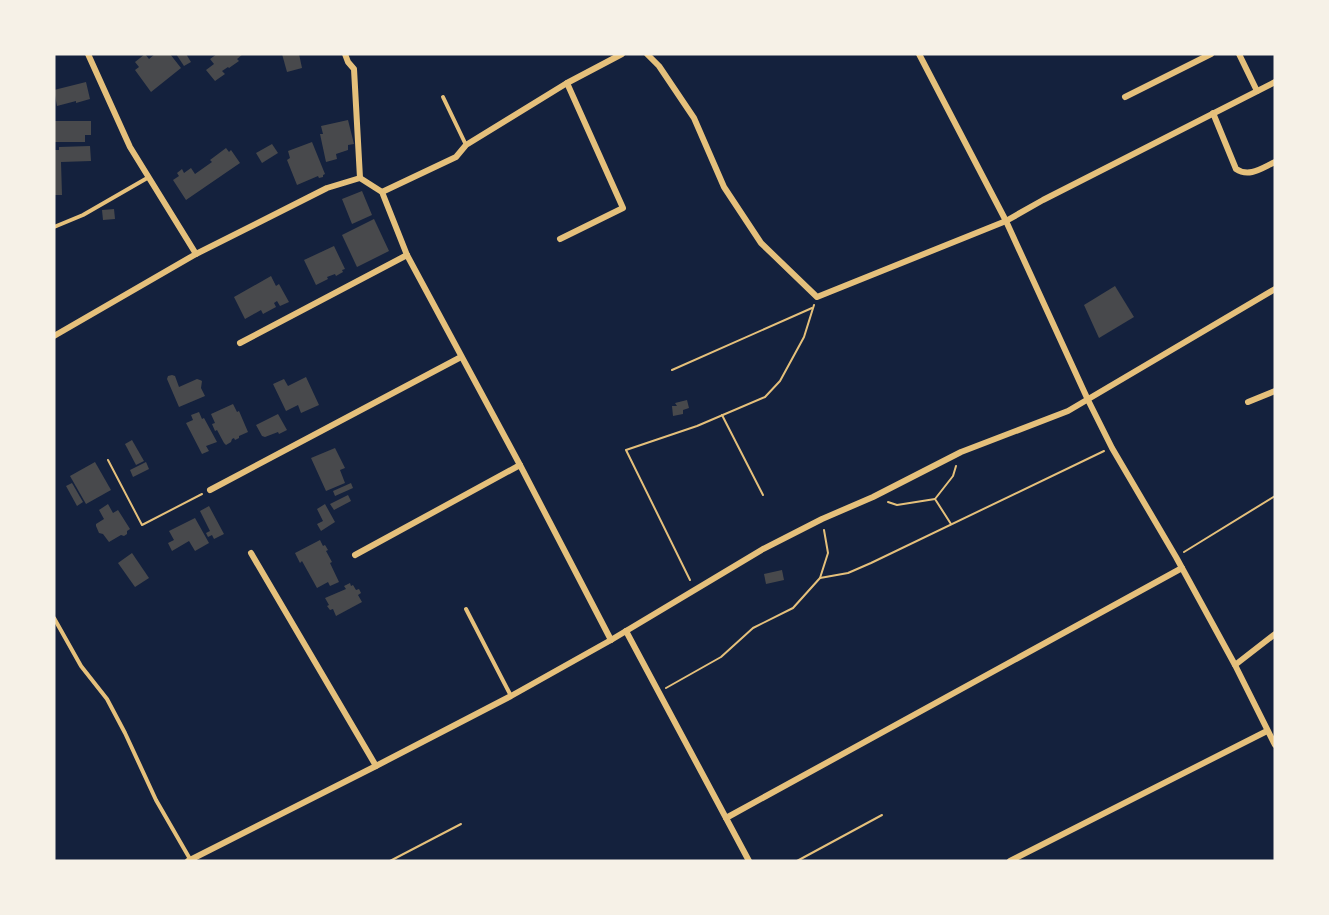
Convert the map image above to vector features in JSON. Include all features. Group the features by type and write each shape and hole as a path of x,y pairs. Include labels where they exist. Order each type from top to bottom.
{"street":[{"path":"88,54 130,147 196,254"},
{"path":"345,54 354,69 360,178"},
{"path":"382,192 456,157 466,145 567,83 622,54"},
{"path":"647,54 659,66 694,118 724,188 761,243 817,297 1006,221 1275,81"},
{"path":"920,54 1006,221 1112,448 1176,557 1235,665 1275,745"},
{"path":"1125,97 1211,54"},
{"path":"1239,54 1257,91"},
{"path":"560,239 623,208 567,83"},
{"path":"1213,113 1236,169 1247,174 1275,162"},
{"path":"54,336 196,254 327,188 360,178 382,192 407,255 520,465 610,640"},
{"path":"240,343 407,255"},
{"path":"190,860 511,696 763,549 961,452 1068,411 1275,289"},
{"path":"210,490 461,357"},
{"path":"1248,402 1275,391"},
{"path":"355,555 520,465"},
{"path":"251,553 376,766"},
{"path":"726,818 1182,568"},
{"path":"626,631 750,861"},
{"path":"1235,665 1275,634"},
{"path":"1010,861 1267,731"}],"lane":[{"path":"443,98 466,145"},
{"path":"54,227 83,215 149,177"},
{"path":"466,609 511,696"},
{"path":"54,618 81,666 107,699 156,800 190,860"}],"path":[{"path":"695,590 626,450 697,426 765,397 780,381 804,337 817,297"},
{"path":"672,370 813,308"},
{"path":"722,415 762,495"},
{"path":"820,578 848,573 1112,448"},
{"path":"873,497 897,505 935,499 953,476 961,452"},
{"path":"108,460 142,525 210,490"},
{"path":"1176,557 1275,496"},
{"path":"935,499 951,524"},
{"path":"659,692 721,657 753,628 793,608 820,578 828,553 822,519"},
{"path":"797,861 882,815"},
{"path":"390,861 461,824"}],"building":[{"path":"145,54 149,59 155,54 170,54 181,68 151,92 135,70 139,67 135,62"},
{"path":"176,54 186,54 191,62 184,66"},
{"path":"217,54 243,54 237,59 239,61 222,71 225,74 215,81 206,70 214,64 210,59"},
{"path":"282,54 299,54 302,68 287,72"},
{"path":"86,82 90,99 57,106 54,90"},
{"path":"348,120 354,144 348,145 348,150 336,154 337,159 326,162 320,134 323,134 321,126"},
{"path":"54,121 91,121 91,135 85,135 85,142 54,142"},
{"path":"312,142 325,174 323,177 318,176 297,185 287,160 290,158 288,151"},
{"path":"272,144 278,153 262,163 256,153"},
{"path":"90,146 91,161 61,162 62,195 54,195 54,150 59,150 59,147"},
{"path":"226,148 229,152 231,150 240,163 186,200 173,180 179,176 177,173 182,169 184,173 191,168 195,174"},
{"path":"362,191 372,215 352,224 342,199"},
{"path":"114,209 115,219 103,220 102,210"},
{"path":"374,219 389,251 357,267 342,235"},
{"path":"334,246 345,269 316,285 304,260"},
{"path":"271,276 276,286 279,284 289,302 280,306 277,301 274,303 276,307 263,314 261,310 245,319 234,297"},
{"path":"1115,286 1134,317 1099,338 1084,305"},
{"path":"172,375 175,376 179,387 197,379 202,381 201,388 205,396 179,407 167,379"},
{"path":"306,377 319,405 301,413 298,405 286,411 273,384 284,379 288,386"},
{"path":"687,400 689,408 683,410 683,414 673,416 672,406 677,406 675,403"},
{"path":"233,404 237,412 239,411 248,432 235,440 232,439 226,445 217,430 215,431 212,424 215,423 211,414"},
{"path":"199,412 217,442 206,446 209,451 202,454 186,423 193,420 191,415"},
{"path":"278,414 287,430 279,434 278,432 262,436 256,425"},
{"path":"132,440 144,461 136,465 125,444"},
{"path":"335,448 345,468 340,470 345,483 326,491 311,458"},
{"path":"95,462 111,490 86,504 70,476"},
{"path":"146,462 149,469 133,477 130,470"},
{"path":"72,483 83,502 77,506 66,486"},
{"path":"351,483 353,488 335,496 333,491"},
{"path":"348,495 351,501 334,510 330,504"},
{"path":"108,504 113,513 118,510 130,529 124,536 121,535 109,542 103,534 99,533 96,526 104,519 99,510"},
{"path":"325,504 335,522 321,531 317,524 323,521 317,509"},
{"path":"209,506 224,534 214,539 212,535 208,537 206,533 210,531 200,511"},
{"path":"195,518 209,543 195,551 189,541 172,551 168,543 174,540 169,531"},
{"path":"320,540 328,550 326,551 332,562 330,563 339,582 330,586 328,582 317,588 295,553"},
{"path":"132,553 149,578 135,587 118,563"},
{"path":"782,570 784,580 766,584 764,574"},
{"path":"350,583 356,590 359,589 361,593 358,595 362,602 336,616 333,609 330,610 327,606 329,605 325,598 346,589 344,586"}]}
